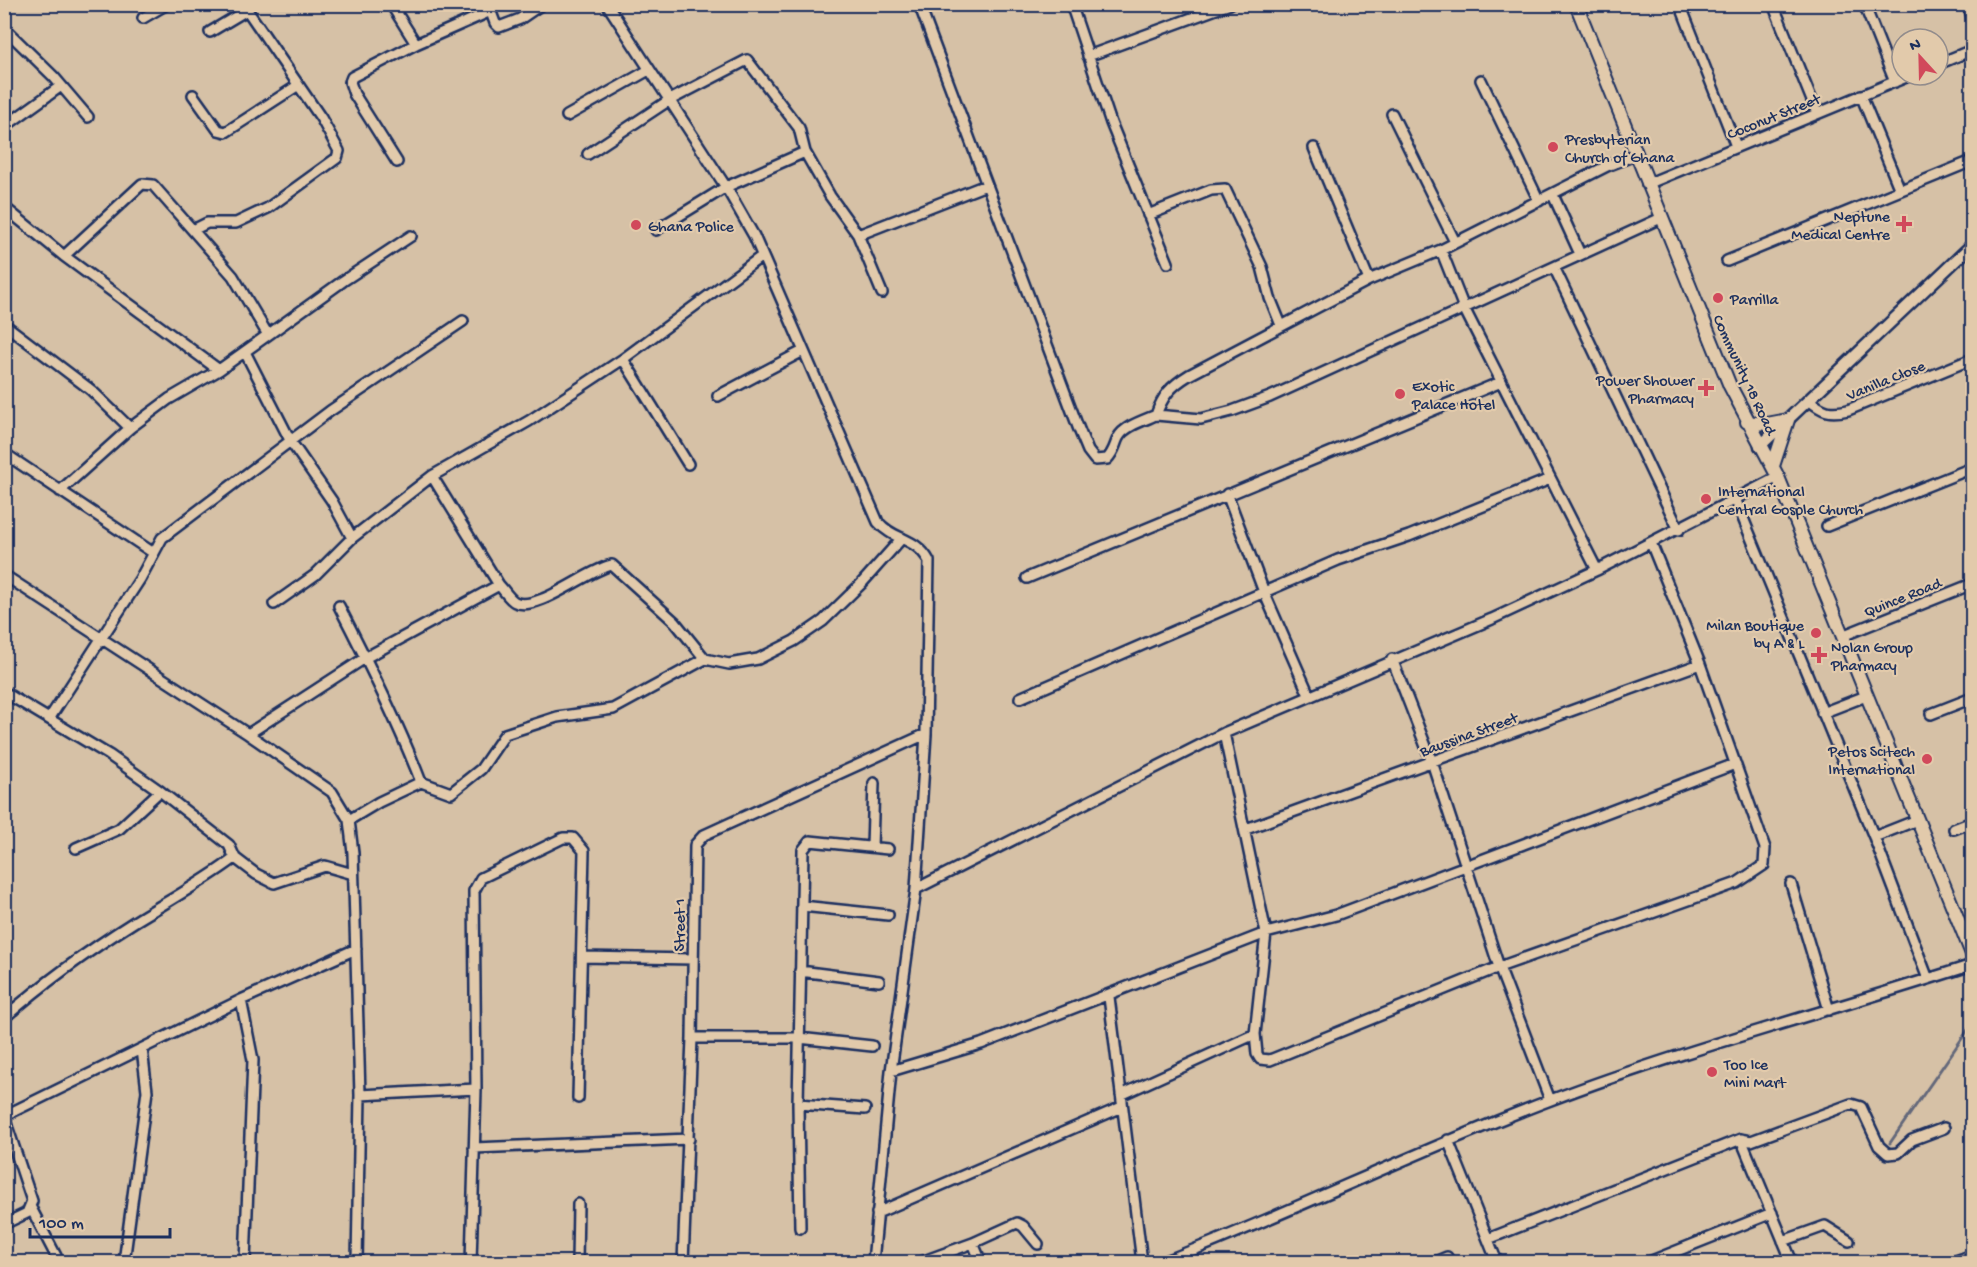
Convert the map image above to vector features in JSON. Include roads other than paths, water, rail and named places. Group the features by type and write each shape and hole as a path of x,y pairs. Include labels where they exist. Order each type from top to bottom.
{"main road":[{"name":"Community 18 Road","path":"1575,4 1730,386 1747,422 1776,471 1972,954"},
{"path":"1747,422 1767,424 1788,420 1776,471"}],"street":[{"path":"143,18 167,4"},
{"path":"391,4 416,44"},
{"path":"397,162 354,94 350,82 356,75 490,8 495,24 503,26 542,4"},
{"path":"607,4 647,71 726,187 746,221 878,522 884,529 923,551 929,561 926,734 916,889 891,1071 873,1263"},
{"path":"919,4 1088,452 1095,460 1107,459 1114,451 1119,435 1135,424 1156,415 1201,419 1232,411 1464,309 1661,218"},
{"path":"1071,4 1088,56 1168,263"},
{"path":"1088,56 1230,4"},
{"path":"1680,4 1736,146"},
{"path":"1773,4 1816,113"},
{"path":"1864,4 1890,69"},
{"path":"1968,4 1972,16"},
{"path":"193,230 207,223 220,221 236,223 268,208 337,158 339,151 245,7 210,32"},
{"path":"4,28 88,117"},
{"path":"1950,59 1972,50"},
{"path":"588,154 668,101 747,60 790,113 799,128 805,152 830,196 858,235 882,293"},
{"path":"567,116 647,71"},
{"path":"1481,80 1539,201"},
{"name":"Coconut Street","path":"1647,184 1890,84"},
{"path":"4,127 61,86"},
{"path":"193,95 218,130 226,132 297,86"},
{"path":"1861,95 1900,190"},
{"path":"1392,114 1455,242"},
{"path":"1314,147 1369,280"},
{"path":"656,230 726,187 805,152"},
{"path":"1156,415 1162,398 1172,385 1281,325 1369,280 1441,250 1606,166 1635,155"},
{"path":"1727,261 1972,161"},
{"path":"64,256 142,184 153,185 233,276 268,335"},
{"path":"858,235 986,185"},
{"path":"1148,216 1212,190 1225,189 1262,267 1281,325"},
{"path":"1553,195 1580,254"},
{"path":"4,207 64,256 219,370"},
{"path":"60,492 130,428 169,399 219,370 411,236"},
{"path":"1760,446 1972,245"},
{"path":"1441,250 1464,309 1597,570"},
{"path":"274,604 315,576 352,538 432,476 529,421 623,359 762,256"},
{"path":"1554,267 1679,530"},
{"path":"49,719 140,579 152,552 162,538 226,487 291,442 330,411 463,321"},
{"path":"4,324 92,390 130,428"},
{"path":"718,396 803,351"},
{"path":"245,352 291,442 332,501 352,538"},
{"path":"623,359 688,464"},
{"name":"Vanilla Close","path":"1809,400 1822,411 1834,413 1848,410 1972,359"},
{"path":"1027,578 1501,382"},
{"path":"4,453 152,552"},
{"path":"1827,526 1972,468"},
{"path":"916,889 1224,733 1492,618 1597,570 1736,501 1776,471"},
{"path":"432,476 499,585 512,601 521,604 543,599 612,565 675,622 705,659 729,664 758,659 794,641 823,621 902,538"},
{"path":"1020,698 1338,560 1409,536 1550,479"},
{"path":"1227,494 1264,592 1309,695"},
{"path":"1736,501 1874,837 1929,980"},
{"path":"1224,733 1246,829 1266,933 1255,1034 1257,1054 1260,1059 1270,1060 1500,967 1737,883 1760,870 1766,858 1765,848 1700,664 1651,543"},
{"path":"4,575 248,734 332,792 349,820 353,874 360,1095 357,1263"},
{"name":"Quince Road","path":"1842,636 1972,584"},
{"path":"248,734 365,658 499,585"},
{"path":"339,606 411,752 421,782"},
{"path":"349,820 379,802 421,782 451,793 481,769 505,734 557,717 613,709 705,659"},
{"path":"1392,659 1432,762 1500,967 1550,1100"},
{"name":"Baussina Street","path":"1246,829 1700,664"},
{"path":"4,692 109,756 160,791 229,845 235,858 256,874 274,883 325,866 353,874"},
{"path":"1822,713 1866,696"},
{"path":"1931,714 1972,698"},
{"name":"Street 1","path":"683,1263 692,1038 694,851 699,840 704,835 926,734"},
{"path":"891,1071 981,1044 1109,997 1266,933 1336,915 1735,764"},
{"path":"872,847 874,783"},
{"path":"76,848 120,829 160,791"},
{"path":"1874,837 1917,820"},
{"path":"1954,829 1972,822"},
{"path":"471,1262 476,1089 474,891 481,878 563,838 573,838 584,850 578,1098"},
{"path":"800,1228 798,1104 805,845 810,842 888,849"},
{"path":"4,1018 48,980 133,923 209,878 235,858"},
{"path":"1791,884 1829,1010"},
{"path":"802,906 888,915"},
{"path":"56,1256 31,1208 32,1201 4,1117 241,1000 356,949"},
{"path":"582,957 693,959"},
{"path":"1163,1263 1448,1140 1550,1100 1716,1043 1929,980 1972,965"},
{"path":"800,971 879,981"},
{"path":"1109,997 1142,1263"},
{"path":"241,1000 253,1060 245,1263"},
{"path":"1121,1095 1255,1034"},
{"path":"692,1038 799,1038 872,1046"},
{"path":"124,1263 147,1091 142,1049"},
{"path":"360,1095 476,1089"},
{"path":"798,1104 865,1109"},
{"path":"1488,1239 1742,1139 1751,1141 1851,1104 1861,1107 1879,1146 1888,1154 1898,1153 1912,1140 1944,1128"},
{"path":"877,1213 1122,1107"},
{"path":"474,1148 689,1139"},
{"path":"1742,1139 1792,1263"},
{"path":"1448,1140 1497,1263"},
{"path":"577,1263 578,1204"},
{"path":"4,1224 31,1208"},
{"path":"1649,1263 1772,1213"},
{"path":"921,1263 973,1244 1017,1223 1023,1226 1038,1244"},
{"path":"1783,1241 1825,1226 1849,1241"},
{"path":"973,1244 981,1263"},
{"path":"1189,1252 1192,1263"},
{"path":"1953,1263 1972,1255"},
{"path":"1435,1263 1447,1257"}],"waterway":[{"path":"1890,1143 1972,1024"}],"place":[{"name":"Presbyterian Church of Ghana","path":"1553,147"},
{"name":"Neptune Medical Centre","path":"1904,224"},
{"name":"Ghana Police","path":"636,225"},
{"name":"Parrilla","path":"1718,298"},
{"name":"Power Shower Pharmacy","path":"1706,388"},
{"name":"Exotic Palace Hotel","path":"1400,394"},
{"name":"International Central Gosple Church","path":"1706,499"},
{"name":"Milan Boutique by A & L","path":"1816,633"},
{"name":"Nolan Group Pharmacy","path":"1819,655"},
{"name":"Petos Scitech International","path":"1927,759"},
{"name":"Too Ice Mini Mart","path":"1712,1072"}]}
